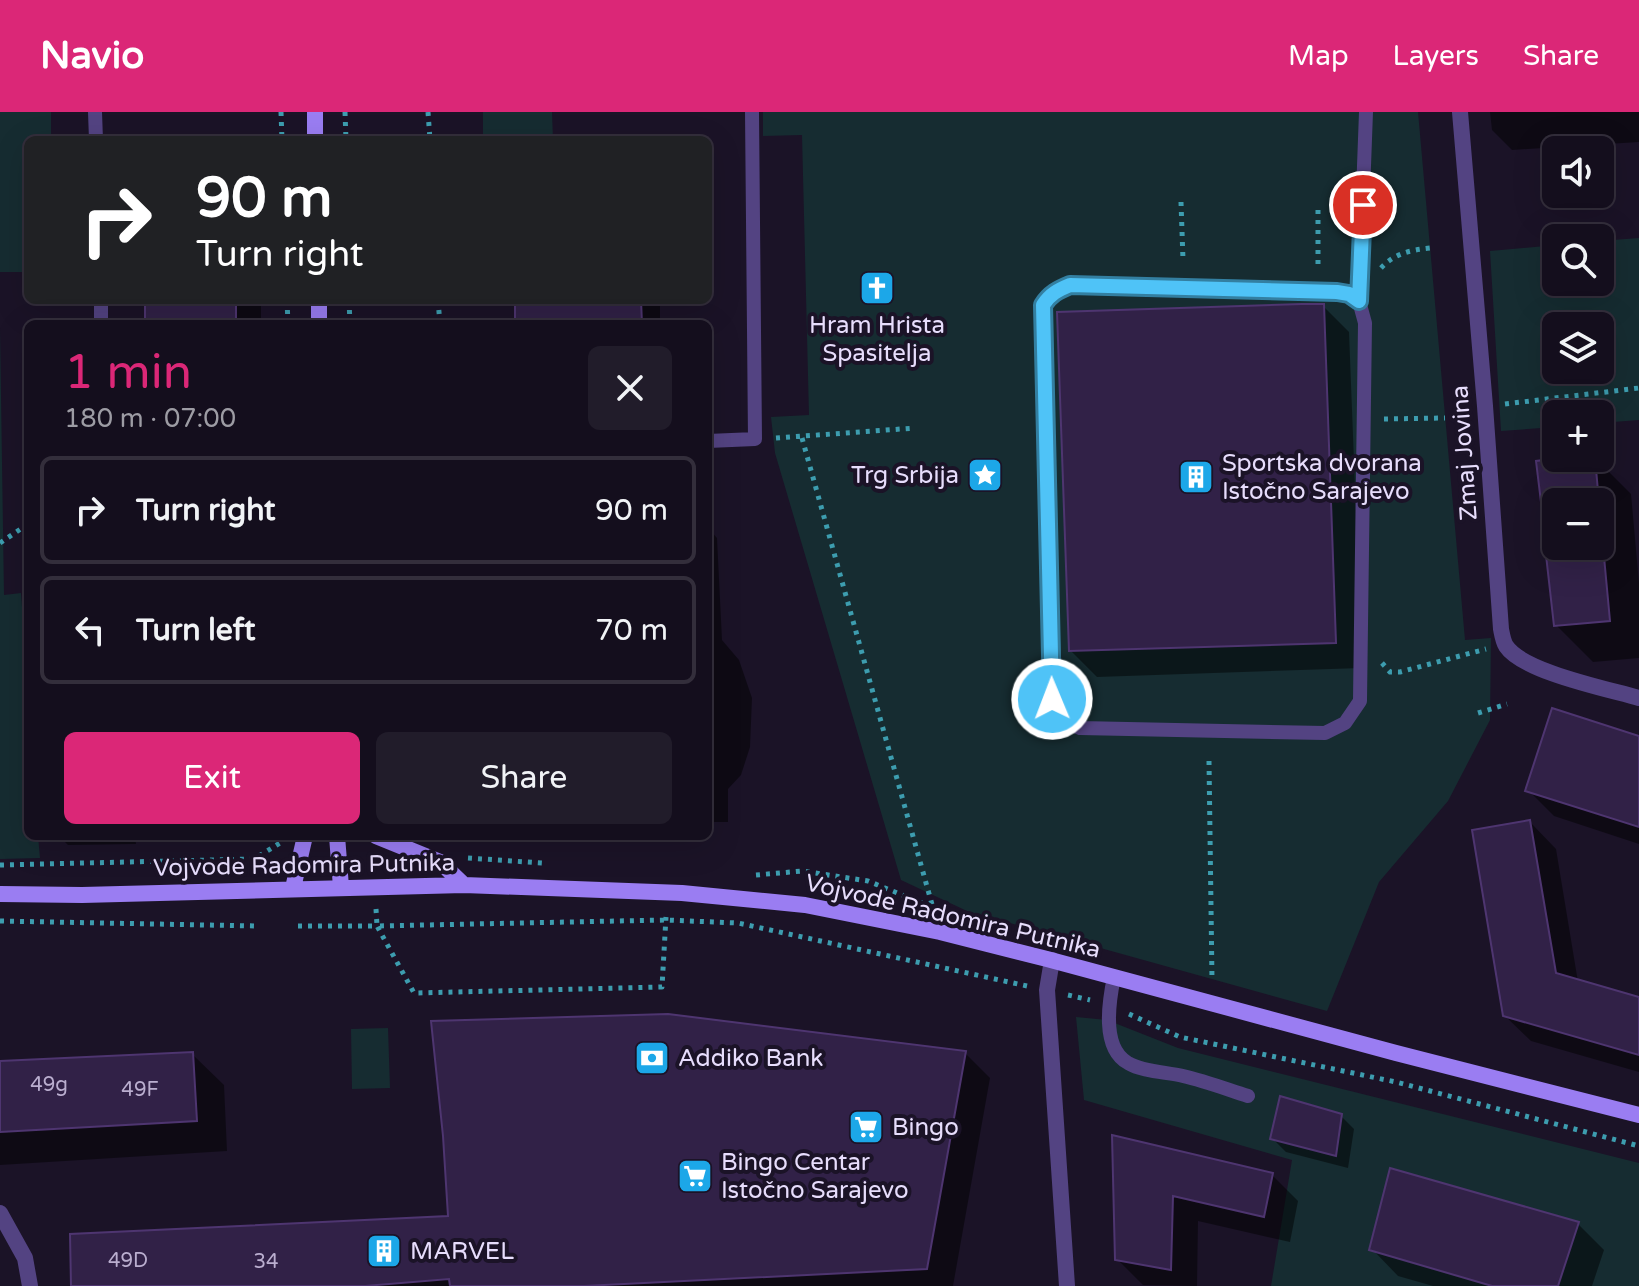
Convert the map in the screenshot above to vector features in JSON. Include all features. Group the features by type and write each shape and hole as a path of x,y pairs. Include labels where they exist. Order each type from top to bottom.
{"main road":[{"path":"315,112 315,136"},
{"path":"293,888 304,840"},
{"path":"337,840 341,887"},
{"path":"386,840 440,862 464,885"},
{"name":"Vojvode Radomira Putnika","path":"0,894 82,895 464,885 667,892 805,905 940,932 1052,960 1639,1115"}],"street":[{"name":"Zmaj Jovina","path":"1460,112 1504,644 1512,653 1537,668 1639,698"},
{"path":"1052,960 1047,990 1067,1286"},
{"path":"0,1213 25,1258 30,1286"}],"lane":[{"path":"95,112 96,136"},
{"path":"712,441 755,439 752,112"},
{"path":"1359,301 1349,294 1337,292 1070,285 1046,299 1043,305 1052,699 1066,722 1080,728 1325,733 1345,723 1360,701 1365,323 1359,301 1366,112"},
{"path":"1114,977 1108,1004 1115,1049 1127,1063 1185,1076 1248,1096"}],"path":[{"path":"281,112 282,136"},
{"path":"345,112 346,136"},
{"path":"428,112 430,136"},
{"path":"1181,202 1183,260"},
{"path":"1318,204 1318,264"},
{"path":"1375,276 1390,259 1402,253 1430,248"},
{"path":"1485,406 1639,388"},
{"path":"1379,419 1445,418"},
{"path":"915,428 802,438 933,908"},
{"path":"0,543 24,527"},
{"path":"1381,648 1382,662 1390,672 1472,652"},
{"path":"1478,713 1507,704"},
{"path":"1209,761 1212,984"},
{"path":"0,865 254,859 275,848 282,840"},
{"path":"376,908 377,926 414,993 662,987 667,892"},
{"path":"298,926 666,920 738,923 1108,1004 1180,1037 1396,1082 1639,1146"},
{"path":"0,921 257,926"}],"green space":[{"path":"0,112 51,112 51,136 24,136 24,272 0,272"},
{"path":"483,112 552,112 553,136 483,136"},
{"path":"763,112 1418,112 1465,640 1491,638 1490,720 1448,801 1379,882 1327,1011 967,911 901,880 775,453 771,417 809,415 802,135 763,136"},
{"path":"1639,238 1639,420 1614,422 1614,400 1542,400 1542,428 1501,431 1490,251 1542,246 1542,296 1614,296 1614,240"},
{"path":"0,328 4,595 21,593 24,635 24,840 38,840 40,858 0,859"},
{"path":"1076,1017 1107,1020 1178,1048 1639,1163 1639,1286 1271,1286 1292,1160 1084,1100"},
{"path":"388,1028 390,1088 352,1089 351,1029"}],"building":[{"path":"145,304 236,304 236,320 145,320"},
{"path":"515,304 641,304 642,320 515,320"},
{"name":"Sportska dvorana Istočno Sarajevo","path":"1324,304 1336,643 1069,651 1057,312"},
{"path":"1542,460 1542,472 1596,472 1598,488 1542,488 1541,502 1536,461"},
{"path":"1547,560 1604,560 1610,621 1554,626"},
{"path":"1552,708 1639,736 1639,827 1525,791"},
{"path":"1530,820 1556,973 1639,997 1639,1055 1503,1016 1472,830"},
{"name":"Bingo Centar Istočno Sarajevo","path":"668,1014 966,1051 927,1269 584,1286 450,1286 449,1279 365,1286 71,1286 70,1234 448,1216 431,1021"},
{"path":"193,1052 197,1121 0,1132 0,1061"},
{"path":"1280,1096 1342,1114 1336,1156 1270,1139"},
{"path":"1112,1135 1273,1173 1264,1217 1173,1196 1171,1270 1115,1260"},
{"path":"1390,1168 1579,1222 1558,1286 1492,1286 1369,1250"}],"place":[{"name":"Hram Hrista Spasitelja","path":"877,288"},
{"name":"Trg Srbija","path":"985,475"},
{"name":"Sportska dvorana Istočno Sarajevo","path":"1196,477"},
{"name":"Addiko Bank","path":"652,1058"},
{"name":"Bingo","path":"866,1127"},
{"name":"Bingo Centar Istočno Sarajevo","path":"695,1176"},
{"name":"MARVEL","path":"384,1251"}],"route":[{"path":"1052,699 1043,305 1046,299 1070,285 1337,292 1349,294 1359,301 1363,205"}]}
